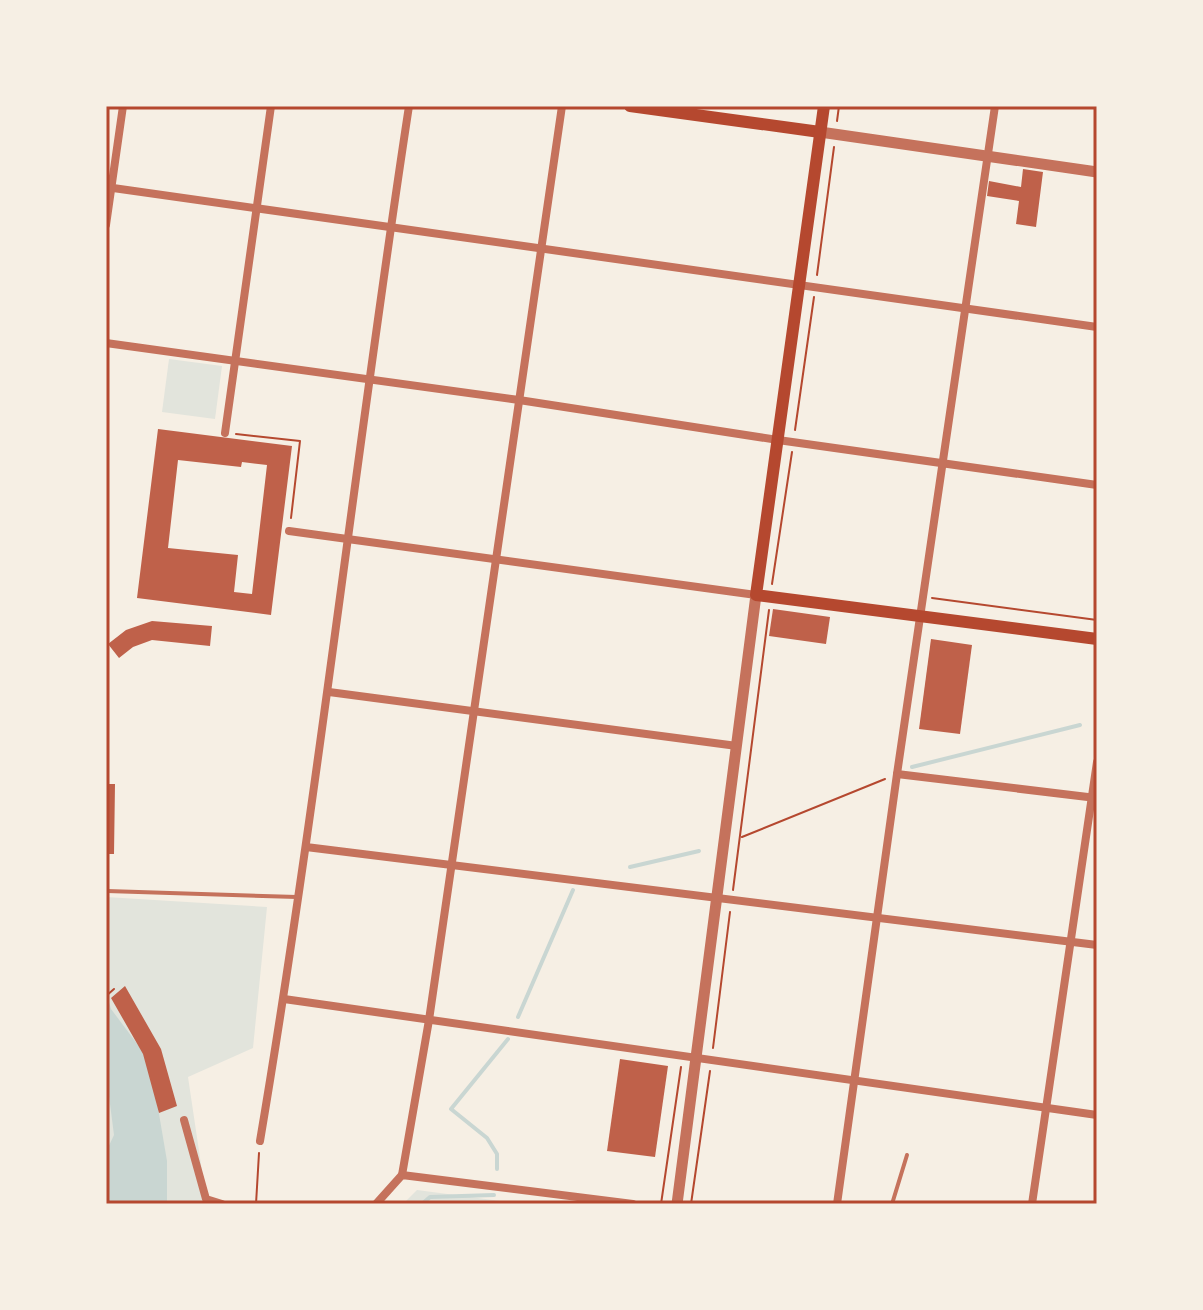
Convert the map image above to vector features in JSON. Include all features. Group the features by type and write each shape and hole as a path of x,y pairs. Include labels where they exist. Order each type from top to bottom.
{"main road":[{"path":"630,106 820,132"},
{"path":"824,106 756,595 1097,639"}],"street":[{"path":"106,225 109,187 123,106"},
{"path":"225,433 271,106"},
{"path":"260,1141 300,897 409,106"},
{"path":"376,1204 402,1175 429,1020 562,106"},
{"path":"837,1204 995,106"},
{"path":"820,132 1097,172"},
{"path":"109,187 1097,327"},
{"path":"106,343 1097,485"},
{"path":"289,531 756,595 677,1204"},
{"path":"329,692 737,746"},
{"path":"1032,1204 1070,942 1095,798 1097,762"},
{"path":"897,774 1095,798"},
{"path":"306,847 1097,945"},
{"path":"284,999 1097,1115"},
{"path":"184,1120 206,1199 222,1204"},
{"path":"402,1175 633,1204"}],"lane":[{"path":"107,891 300,897"},
{"path":"892,1204 907,1155"}],"path":[{"path":"771,597 839,106"},
{"path":"225,433 300,441 289,531"},
{"path":"923,597 1097,620"},
{"path":"740,837 897,774"},
{"path":"106,996 114,989"},
{"path":"256,1204 260,1141"}],"shaded area":[{"path":"169,359 222,366 215,419 162,412"},
{"path":"106,897 267,907 253,1048 188,1077 206,1198 221,1204 106,1204"},
{"path":"106,992 111,1009 150,1061 167,1161 167,1204 106,1204 106,1152 114,1135 106,1073"},
{"path":"417,1190 523,1204 403,1204"}],"building":[{"path":"1023,169 1043,172 1036,227 1016,224 1019,201 987,196 989,181 1021,187"},
{"path":"158,429 292,446 271,615 137,598","holes":["178,460 241,467 242,462 267,465 252,594 234,592 238,555 168,548"]},
{"path":"773,609 830,617 826,644 769,636"},
{"path":"152,621 212,626 210,646 152,640 133,647 119,658 108,644 126,630"},
{"path":"931,639 972,645 960,734 919,729"},
{"path":"108,784 115,784 114,854 106,854"},
{"path":"125,986 161,1049 177,1106 159,1113 143,1054 111,998"},
{"path":"620,1059 668,1066 655,1157 607,1151"}],"waterway":[{"path":"912,767 1080,725"},
{"path":"630,867 699,851"},
{"path":"518,1017 573,890"},
{"path":"497,1169 497,1154 487,1138 451,1109 508,1039"},
{"path":"422,1204 430,1197 494,1195"}]}
